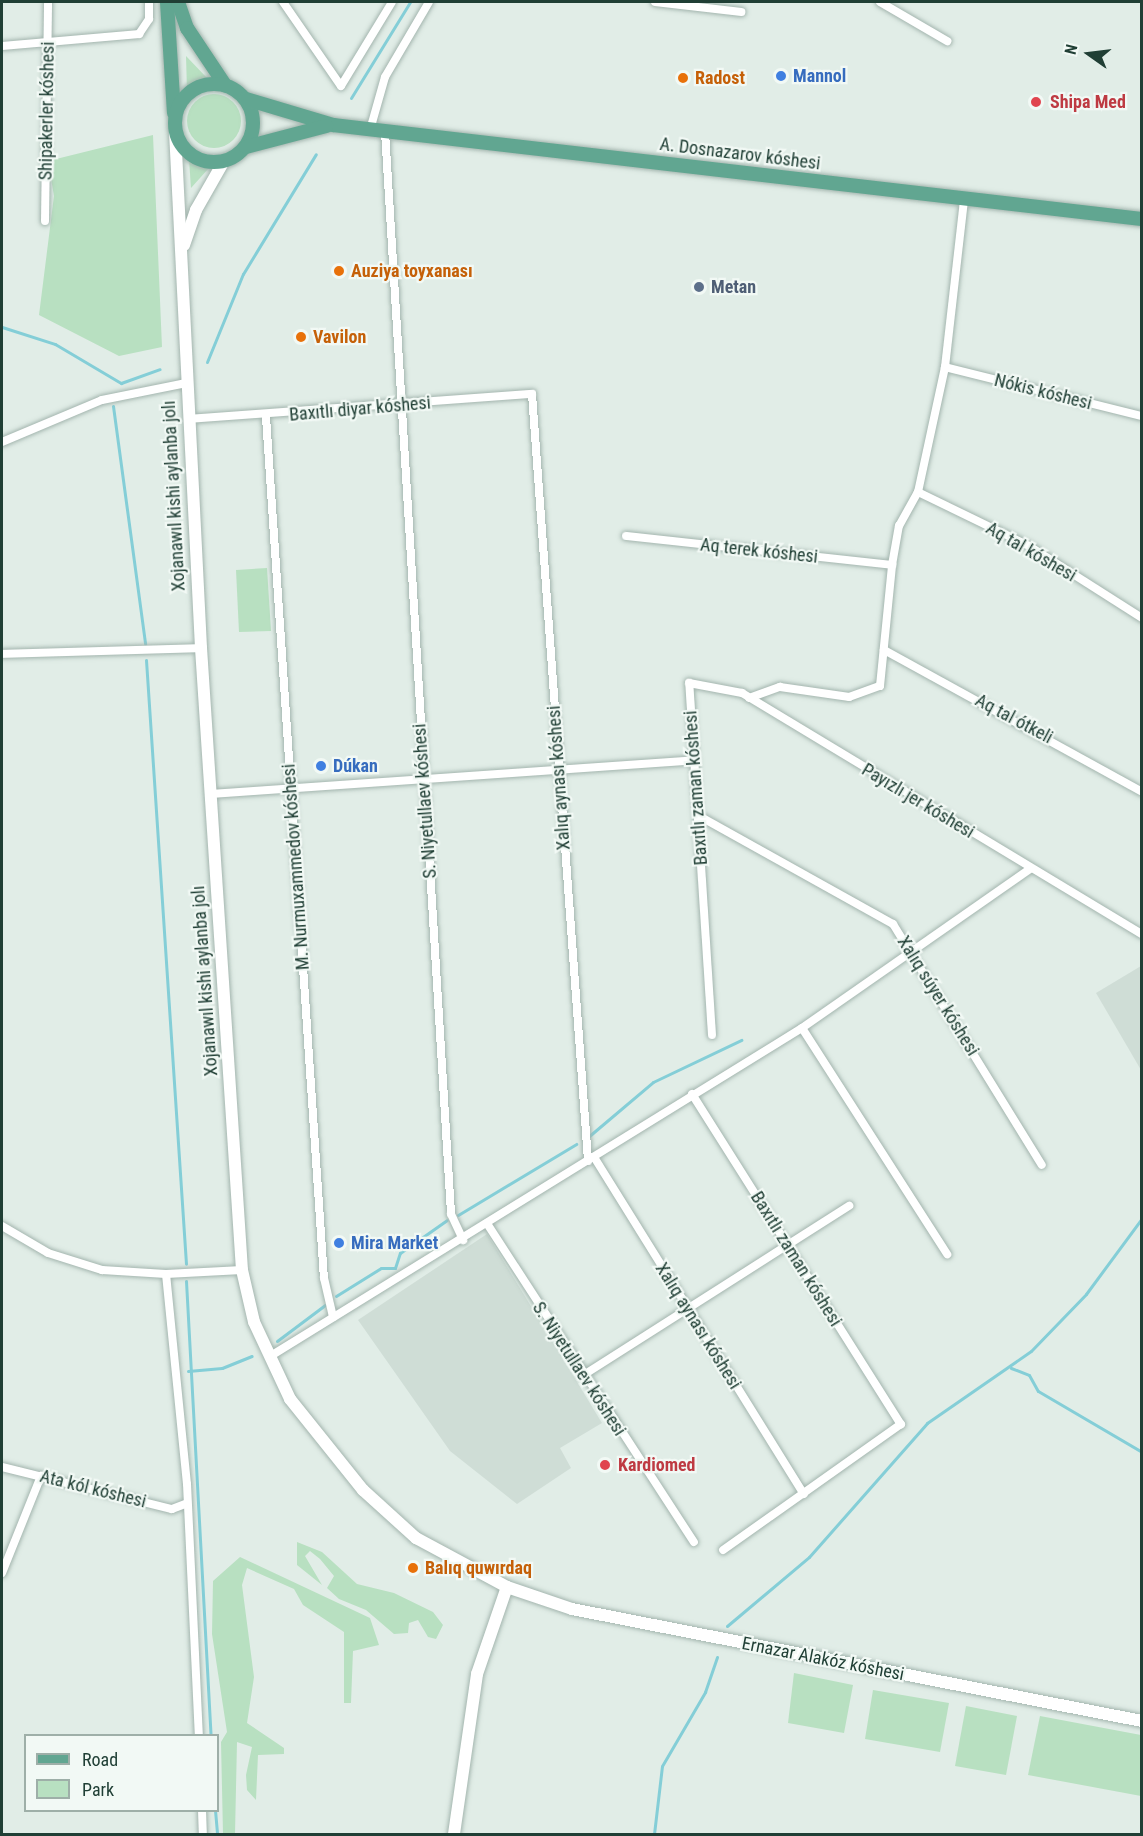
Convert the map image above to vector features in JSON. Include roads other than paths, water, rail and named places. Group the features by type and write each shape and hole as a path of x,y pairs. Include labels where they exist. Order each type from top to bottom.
{"main road":[{"name":"Xojanawıl kishi aylanba jolı","path":"167,2 201,648 242,1270 269,1357 321,1443 363,1490 416,1538 507,1587"},
{"path":"178,2 187,28 225,85 246,99 333,125"},
{"path":"225,85 190,91 175,127 193,156 224,161 246,147 333,125"},
{"path":"246,99 254,123 246,147"},
{"name":"A. Dosnazarov kóshesi","path":"333,125 1142,219"},
{"name":"Xojanawıl kishi aylanba jolı","path":"181,261 196,210 224,161"},
{"path":"454,1834 477,1674 507,1587"},
{"name":"Ernazar Alakóz kóshesi","path":"507,1587 572,1609 1142,1720"}],"street":[{"name":"Shipakerler kóshesi","path":"45,221 48,2"},
{"path":"2,45 139,34 149,19 149,2"},
{"path":"283,2 341,86 392,2"},
{"path":"370,130 385,77 429,2"},
{"path":"655,2 741,12"},
{"path":"880,2 947,41"},
{"name":"S. Niyetullaev kóshesi","path":"385,131 423,778 454,1197 452,1214 463,1240"},
{"path":"750,698 780,687 849,697 869,694 880,687 892,566 899,526 918,492 945,367 964,199"},
{"name":"Nókis kóshesi","path":"945,367 1142,416"},
{"path":"2,442 102,400 186,383"},
{"name":"Baxıtlı diyar kóshesi","path":"188,419 266,417 532,394"},
{"name":"Xalıq aynası kóshesi","path":"532,394 558,768 591,1159 804,1494"},
{"name":"M. Nurmuxammedov kóshesi","path":"266,417 323,1267 333,1317"},
{"name":"Aq tal kóshesi","path":"918,492 1029,546 1142,618"},
{"name":"Aq terek kóshesi","path":"626,536 892,566"},
{"path":"2,654 201,648"},
{"name":"Aq tal ótkeli","path":"884,650 1142,792"},
{"name":"Payızlı jer kóshesi","path":"689,683 750,698 1030,869 1142,934"},
{"name":"Baxıtlı zaman kóshesi","path":"689,683 712,1035"},
{"path":"211,794 695,759"},
{"name":"Xalıq súyer kóshesi","path":"699,816 893,924 1042,1165"},
{"path":"269,1357 488,1225 692,1094 802,1028 1030,869"},
{"path":"802,1028 947,1254"},
{"name":"Baxıtlı zaman kóshesi","path":"692,1094 901,1424 804,1494"},
{"path":"582,1377 789,1247 849,1206"},
{"name":"S. Niyetullaev kóshesi","path":"488,1225 582,1377 694,1542"},
{"path":"2,1226 48,1253 102,1270 166,1274 242,1270"},
{"path":"166,1274 187,1484 185,1504 199,1734"},
{"name":"Ata kól kóshesi","path":"2,1467 172,1509 185,1504"},
{"path":"2,1573 41,1476"},
{"path":"723,1550 804,1494"},
{"path":"202,1812 203,1834"}],"waterway":[{"path":"351,98 410,2"},
{"path":"207,362 243,274 316,154"},
{"path":"2,327 55,344 121,383 160,369"},
{"path":"113,406 145,644"},
{"path":"146,660 186,1264"},
{"path":"588,1137 653,1082 741,1040"},
{"path":"458,1215 576,1144"},
{"path":"727,1626 809,1557 927,1423 1031,1351 1086,1294 1142,1218"},
{"path":"336,1296 381,1268 395,1268 400,1253 447,1220"},
{"path":"186,1281 211,1734"},
{"path":"277,1341 325,1305"},
{"path":"188,1371 222,1368 252,1356"},
{"path":"1011,1368 1029,1375 1038,1391 1142,1452"},
{"path":"654,1834 662,1766 705,1692 717,1657"},
{"path":"215,1812 217,1834"}],"place":[{"name":"Mannol","path":"781,76"},
{"name":"Radost","path":"683,78"},
{"name":"Shipa Med","path":"1036,102"},
{"name":"Auziya toyxanası","path":"339,271"},
{"name":"Metan","path":"699,287"},
{"name":"Vavilon","path":"301,337"},
{"name":"Dúkan","path":"321,766"},
{"name":"Mira Market","path":"339,1243"},
{"name":"Kardiomed","path":"605,1465"},
{"name":"Balıq quwırdaq","path":"413,1568"}]}
